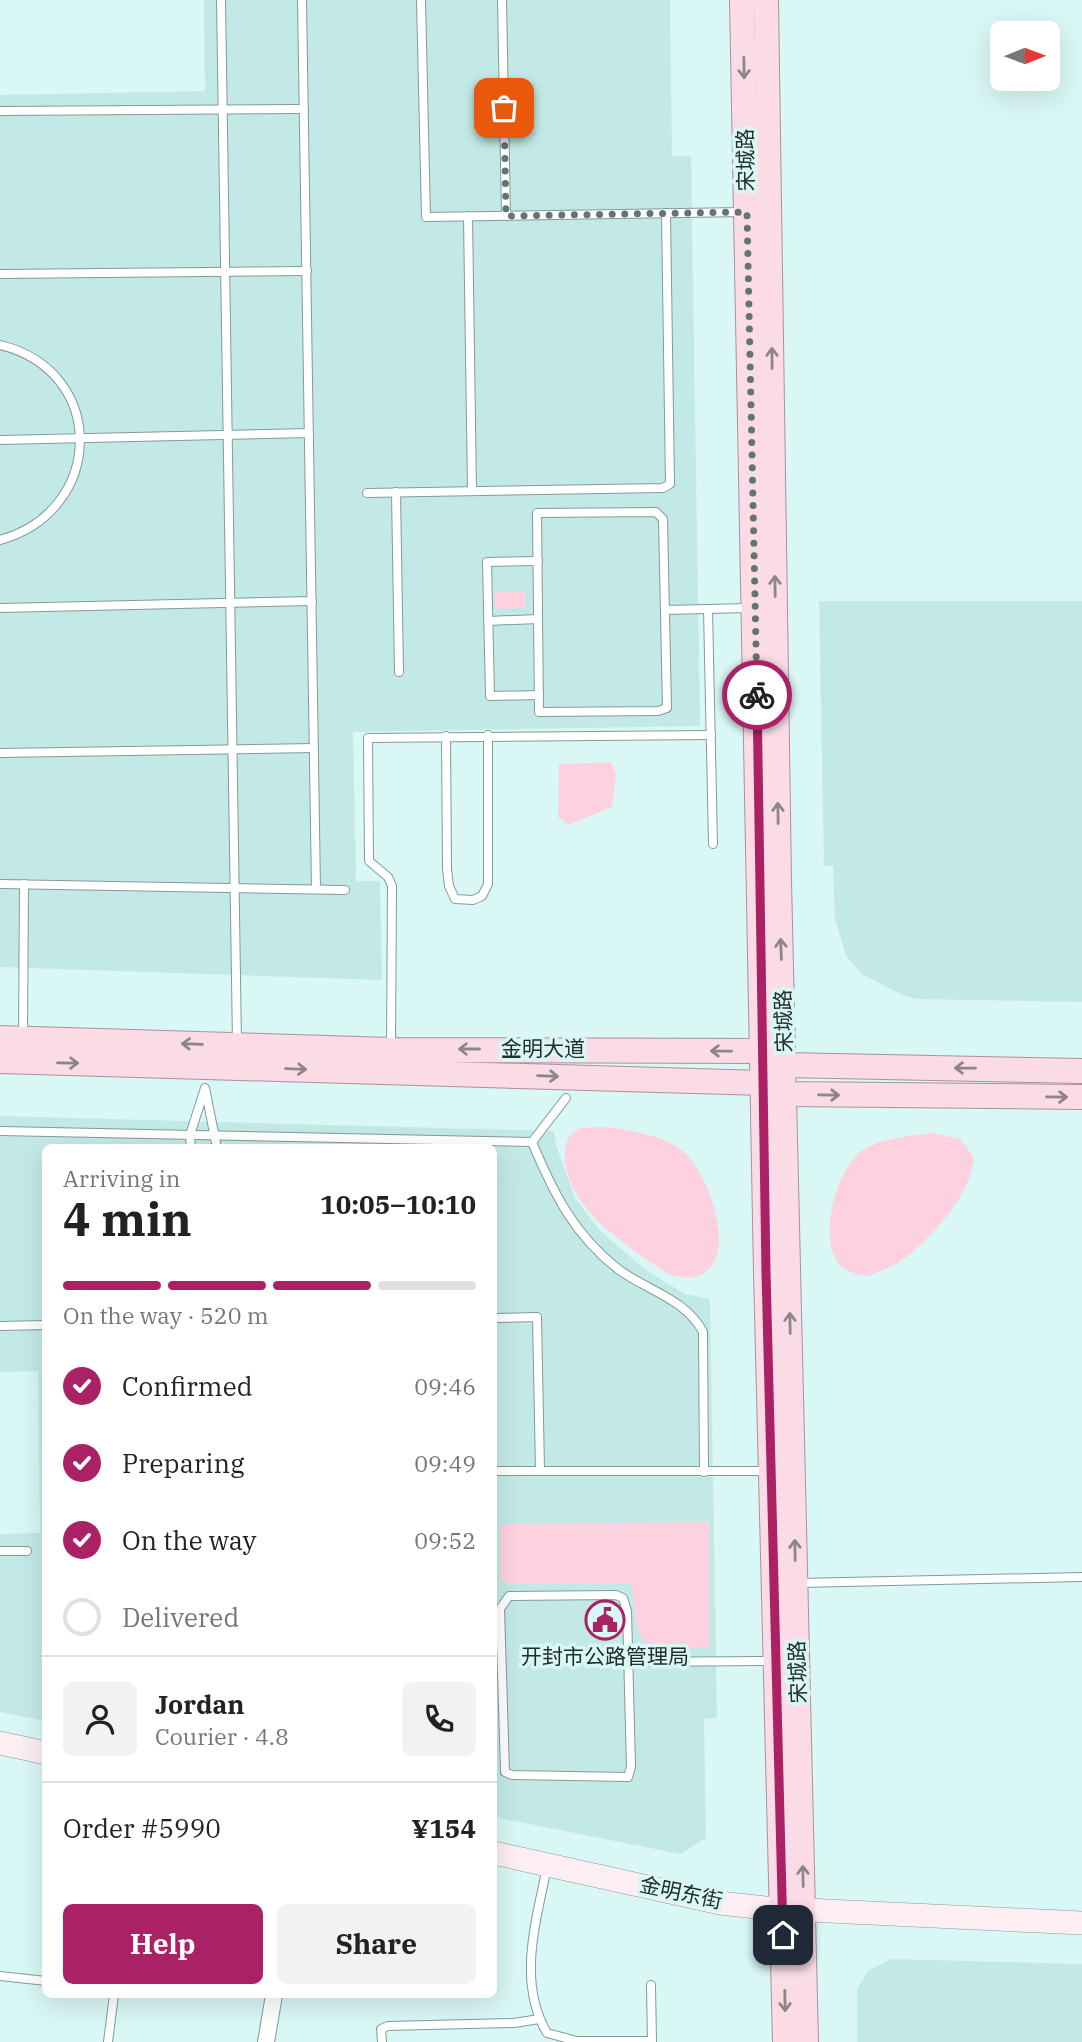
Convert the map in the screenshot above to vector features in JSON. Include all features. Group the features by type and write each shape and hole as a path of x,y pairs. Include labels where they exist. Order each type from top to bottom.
{"main road":[{"name":"宋城路","path":"742,0 762,1051 777,1661 793,1909 806,2042"},
{"name":"宋城路","path":"766,0 779,881 786,1094 795,1583 793,1909 785,2042"},
{"name":"金明大道","path":"11,1038 391,1049 762,1051"},
{"path":"762,1051 785,1065 1082,1071"},
{"name":"金明大道","path":"0,1061 206,1077 764,1083 786,1094 1082,1097"}],"street":[{"path":"0,1743 42,1753"},
{"name":"金明东街","path":"497,1854 720,1903 1082,1923"},
{"path":"266,2042 273,1998"}],"lane":[{"path":"221,0 237,888 237,1046"},
{"path":"302,0 316,889"},
{"path":"421,0 426,217 747,212"},
{"path":"502,0 506,216"},
{"path":"0,111 304,108"},
{"path":"367,493 663,488 670,484 666,214"},
{"path":"468,216 472,491"},
{"path":"0,274 307,271"},
{"path":"0,345 26,353 56,377 75,409 81,439 77,470 60,504 30,530 0,540"},
{"path":"0,440 309,433"},
{"path":"396,492 399,672"},
{"path":"656,512 663,519 667,708 658,711 539,712 538,561 537,513 656,512"},
{"path":"538,561 487,562 490,696 539,695"},
{"path":"0,608 312,601"},
{"path":"665,610 755,608"},
{"path":"708,609 713,844"},
{"path":"488,621 538,619"},
{"path":"391,1049 393,886 388,877 369,861 368,738 711,735"},
{"path":"446,736 447,869 449,886 455,899 462,900 482,896 488,884 488,736"},
{"path":"0,753 314,748"},
{"path":"0,884 345,890"},
{"path":"11,1038 24,884"},
{"path":"191,1144 190,1135 206,1077"},
{"path":"206,1077 217,1144"},
{"path":"532,1142 566,1098"},
{"path":"0,1131 532,1142"},
{"path":"532,1142 567,1216 590,1244 620,1270 685,1308 695,1317 703,1332 704,1472"},
{"path":"497,1318 537,1317 540,1470"},
{"path":"0,1326 42,1325"},
{"path":"497,1471 773,1471"},
{"path":"0,1551 27,1551"},
{"path":"795,1583 1082,1577"},
{"path":"509,1596 623,1598 628,1662 631,1767 628,1777 512,1775 505,1772 500,1609 509,1596"},
{"path":"628,1662 777,1661"},
{"path":"547,1864 533,1938 531,1965 533,2001 547,2033 563,2039 652,2041 651,1985"},
{"path":"0,1976 42,1981"},
{"path":"108,2042 114,1998"},
{"path":"382,2042 381,2029 388,2026 514,2023 539,2019"}],"shaded area":[{"path":"204,0 670,0 672,156 691,156 700,726 353,732 356,881 380,881 382,980 0,967 0,95 205,91"},
{"path":"495,592 525,592 525,608 495,609"},
{"path":"819,601 1082,601 1082,1002 917,999 902,995 862,974 846,956 835,919 833,866 824,866"},
{"path":"611,762 616,774 612,807 569,825 558,817 559,764"},
{"path":"0,1116 554,1131 556,1145 575,1198 600,1231 647,1271 685,1294 710,1299 717,1718 704,1719 706,1838 680,1854 497,1818 497,1144 42,1144 42,1720 0,1712 0,1534 40,1533 38,1371 0,1372"},
{"path":"608,1127 667,1141 684,1152 693,1163 710,1195 719,1234 718,1251 712,1265 700,1275 680,1277 661,1269 607,1229 579,1198 566,1168 569,1137 580,1128"},
{"path":"932,1133 960,1139 973,1156 967,1184 958,1200 922,1244 898,1263 868,1276 845,1269 833,1253 830,1222 837,1190 851,1162 859,1153 875,1144 894,1138"},
{"path":"709,1522 709,1648 667,1649 646,1644 637,1625 631,1584 508,1584 500,1578 500,1524"},
{"path":"891,1959 1082,1964 1082,2042 857,2042 857,1990 868,1971"}],"way so far":[{"path":"504,108 506,216 747,212 757,695"}],"place":[{"name":"开封市公路管理局","path":"605,1620"}],"route":[{"path":"757,695 766,1272 783,1935"}]}
